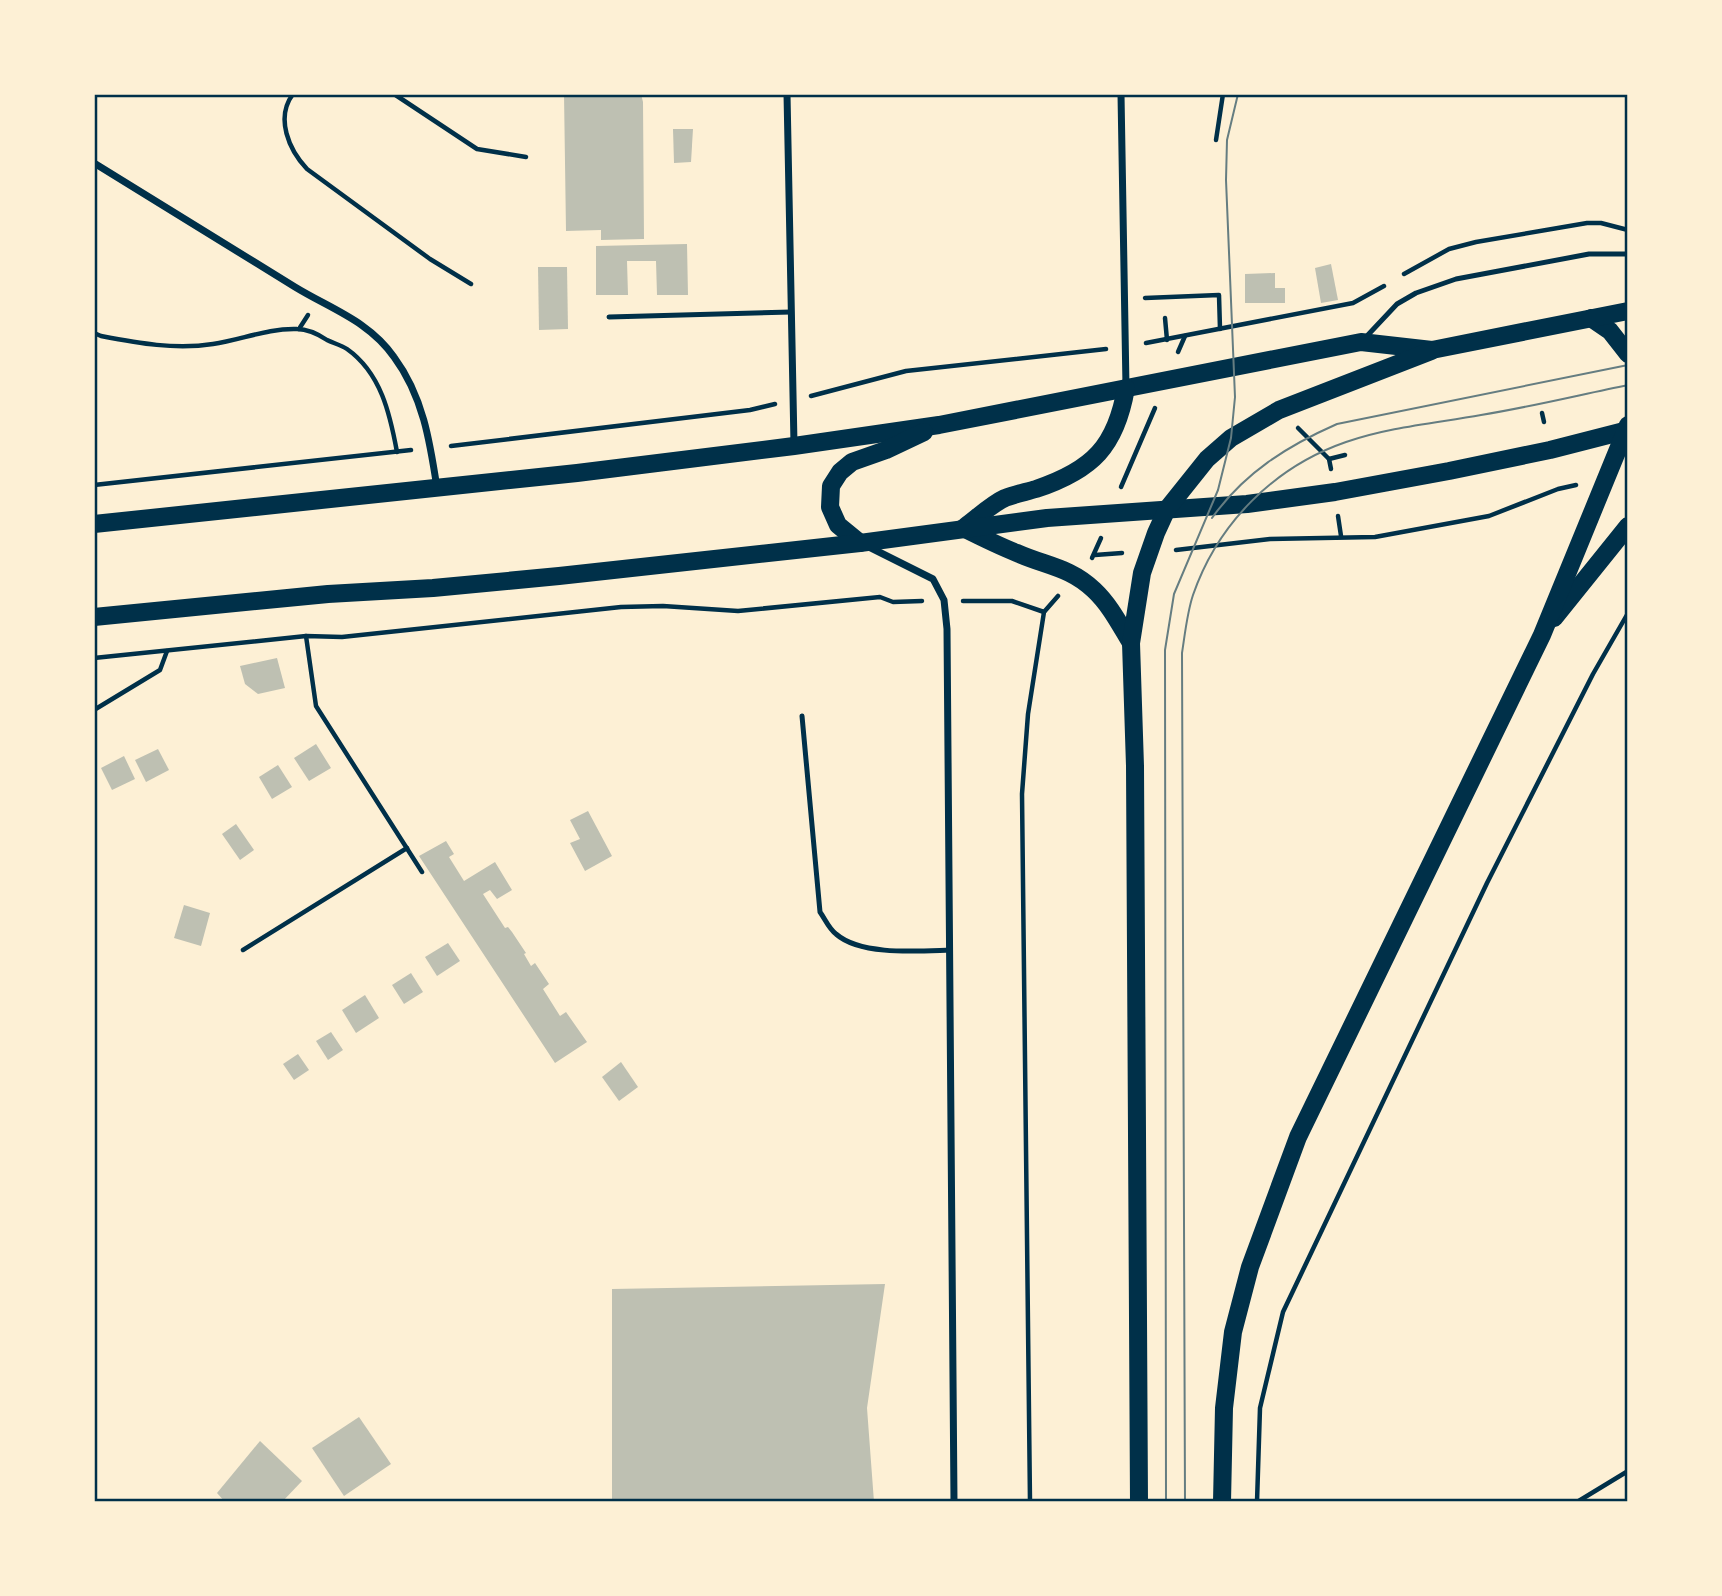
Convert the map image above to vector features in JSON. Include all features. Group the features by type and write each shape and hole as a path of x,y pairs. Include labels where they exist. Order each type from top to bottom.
{"main road":[{"path":"1139,1502 1135,780 1131,643 1142,573 1156,533 1167,509 1207,458 1242,432 1279,410 1433,350 1628,311"},
{"path":"1591,318 1617,338 1628,354"},
{"path":"94,524 437,489 794,446 939,425 1362,342 1433,350"},
{"path":"963,528 1004,498 1038,488 1087,464 1115,432 1122,416 1126,388"},
{"path":"860,543 838,525 830,508 831,486 840,472 852,462 887,450 939,425"},
{"path":"94,617 328,594 458,586 860,543 1047,519 1167,509 1210,509 1335,492 1550,450 1627,428"},
{"path":"1222,1502 1224,1408 1233,1332 1250,1266 1298,1136 1542,635 1627,428"},
{"path":"1542,635 1628,526"},
{"path":"963,528 1020,555 1056,565 1076,576 1108,605 1131,643"}],"street":[{"path":"786,94 794,446"},
{"path":"1121,94 1126,388"},
{"path":"94,163 298,289 353,317 375,334 395,358 422,411 437,489"},
{"path":"860,543 933,579 944,600 947,629 954,1502"}],"lane":[{"path":"1362,342 1397,304 1436,285 1589,254 1628,254"},
{"path":"609,317 791,312"},
{"path":"802,716 820,912 835,934 855,945 908,951 950,950"}],"path":[{"path":"293,94 288,102 284,120 287,138 295,156 307,169 430,259 471,284"},
{"path":"394,94 477,149 526,157"},
{"path":"1216,140 1223,94"},
{"path":"94,485 737,412 792,401 906,371 1167,340 1353,303 1438,255 1476,242 1587,223 1601,223 1628,230"},
{"path":"1125,299 1219,295 1220,329"},
{"path":"1164,318 1167,340"},
{"path":"1253,323 1254,331"},
{"path":"94,333 163,347 212,344 274,331 299,329 319,334 344,347 373,376 390,415 397,452"},
{"path":"1176,357 1185,336"},
{"path":"1121,489 1154,409"},
{"path":"1542,412 1544,422"},
{"path":"1300,430 1329,458 1330,465"},
{"path":"1329,458 1345,455"},
{"path":"1182,549 1270,539 1375,537 1489,516 1568,487"},
{"path":"1339,527 1341,537"},
{"path":"1100,541 1095,555 1128,553"},
{"path":"1030,1502 1022,794 1028,714 1044,612 1062,593"},
{"path":"94,658 306,636 342,637 621,607 663,606 738,611 880,597 893,602 921,601"},
{"path":"966,601 1012,601 1044,612"},
{"path":"1257,1502 1260,1408 1283,1312 1493,871 1593,674 1628,613"},
{"path":"306,636 316,706 422,872"},
{"path":"94,710 160,670 167,651"},
{"path":"243,950 407,848"},
{"path":"1577,1502 1628,1471"}],"building":[{"path":"564,94 641,94 644,239 601,240 601,230 566,231"},
{"path":"673,129 693,129 691,162 674,163"},
{"path":"687,244 688,295 657,295 656,261 627,261 628,295 596,295 596,246"},
{"path":"1331,264 1338,300 1321,303 1315,268"},
{"path":"538,267 567,267 568,329 539,330"},
{"path":"1275,273 1275,288 1285,288 1285,303 1245,303 1245,274"},
{"path":"277,658 285,688 258,694 245,684 240,666"},
{"path":"316,744 331,768 309,781 294,758"},
{"path":"158,749 169,770 146,782 135,760"},
{"path":"124,756 135,779 112,790 101,768"},
{"path":"278,765 292,787 272,799 259,777"},
{"path":"588,811 612,856 585,871 570,843 580,839 570,820"},
{"path":"236,824 254,850 240,860 222,834"},
{"path":"446,841 454,854 449,857 464,881 495,862 512,890 497,899 490,890 483,894 505,928 508,927 526,953 524,954 531,966 535,963 549,984 543,989 560,1016 566,1012 587,1042 555,1063 419,856"},
{"path":"184,905 210,913 201,946 174,938"},
{"path":"448,943 460,961 437,976 425,957"},
{"path":"411,973 423,992 404,1004 392,985"},
{"path":"365,995 379,1018 356,1033 342,1010"},
{"path":"331,1032 343,1050 328,1060 316,1041"},
{"path":"298,1054 309,1070 294,1080 283,1064"},
{"path":"621,1062 638,1087 619,1101 602,1077"},
{"path":"885,1284 867,1408 874,1502 612,1502 612,1289"},
{"path":"359,1417 391,1464 344,1496 312,1448"},
{"path":"260,1441 302,1481 282,1502 225,1502 217,1493"}],"tram line":[{"path":"1166,1502 1165,650 1174,594 1218,490 1231,438 1235,397 1226,180 1227,140 1238,94"},
{"path":"1212,518 1252,474 1284,452 1337,424 1628,365"},
{"path":"1185,1502 1182,653 1193,595 1217,544 1233,522 1273,482 1320,453 1379,433 1628,385"}]}
